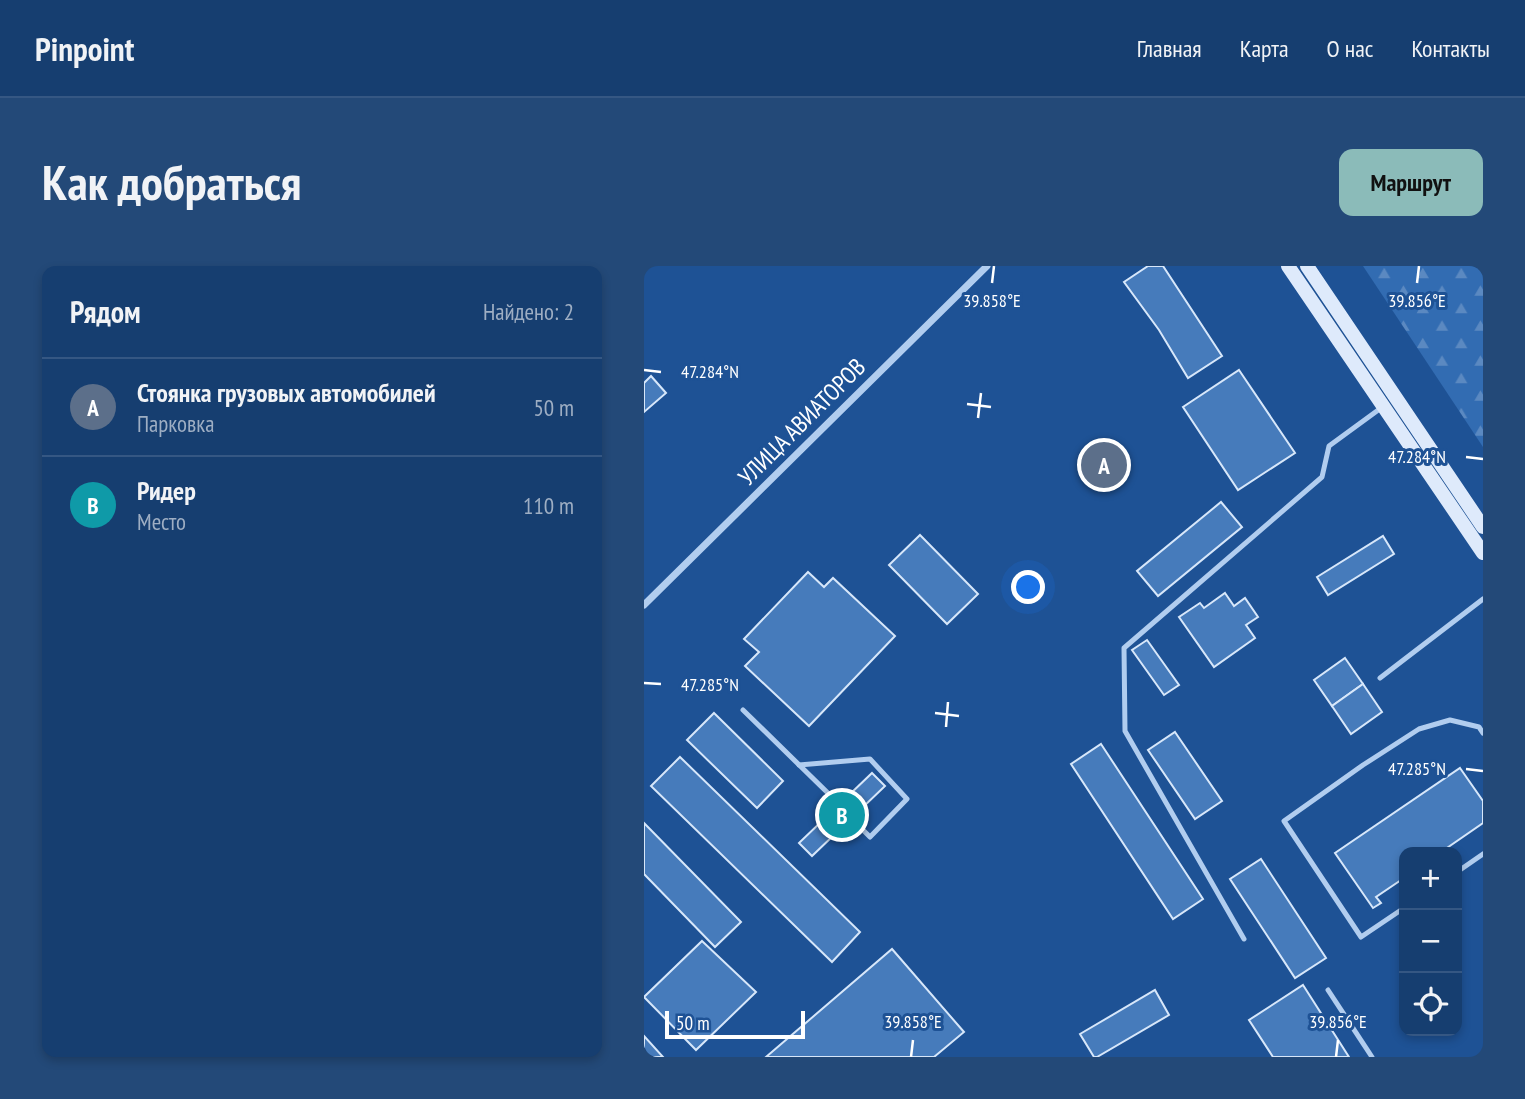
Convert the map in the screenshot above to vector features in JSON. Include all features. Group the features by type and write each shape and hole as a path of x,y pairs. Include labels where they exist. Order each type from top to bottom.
{"main road":[{"path":"1288,266 1483,552"},
{"path":"1307,266 1483,527"}],"street":[{"name":"УЛИЦА АВИАТОРОВ","path":"644,605 987,266"}],"lane":[{"path":"1244,939 1125,731 1124,648 1322,477 1329,446 1384,406"},
{"path":"1381,678 1483,599"},
{"path":"743,710 834,799"},
{"path":"1401,910 1361,937 1284,821 1419,729 1450,720 1479,727 1483,733"},
{"path":"799,765 870,759 907,799 870,837 857,824"},
{"path":"1462,869 1483,854"},
{"path":"1328,990 1372,1057"}],"green space":[{"path":"1363,266 1483,266 1483,447"}],"building":[{"path":"1148,266 1163,266 1222,356 1188,378 1159,330 1124,282"},
{"path":"1239,370 1295,453 1238,490 1183,407"},
{"path":"651,376 666,393 644,412 644,383"},
{"path":"1221,502 1242,527 1158,596 1137,571"},
{"path":"920,535 978,594 947,624 889,565"},
{"path":"1383,536 1394,554 1328,595 1317,577"},
{"path":"808,572 824,587 833,578 895,636 809,726 745,666 759,652 744,639"},
{"path":"1225,593 1234,606 1245,598 1258,617 1246,625 1255,638 1214,667 1179,617 1200,603 1204,608"},
{"path":"1147,640 1179,685 1164,695 1132,650"},
{"path":"1345,658 1363,684 1332,706 1314,680"},
{"path":"1363,684 1382,712 1351,734 1332,706"},
{"path":"714,713 783,781 757,808 687,740"},
{"path":"1175,732 1222,801 1195,819 1148,750"},
{"path":"1101,744 1203,899 1173,919 1071,764"},
{"path":"680,757 860,932 832,962 651,786"},
{"path":"1460,768 1483,801 1483,823 1448,847 1399,847 1399,881 1376,897 1381,903 1373,908 1335,853"},
{"path":"872,773 885,786 812,856 799,843"},
{"path":"644,823 741,922 715,947 644,874"},
{"path":"1261,859 1326,958 1295,978 1230,879"},
{"path":"702,941 756,992 696,1050 644,997"},
{"path":"892,949 964,1032 934,1057 766,1057"},
{"path":"1303,985 1349,1057 1273,1057 1249,1020"},
{"path":"1155,990 1169,1015 1094,1057 1080,1034"},
{"path":"644,1036 663,1057 644,1057"}],"place":[{"name":"Стоянка грузовых автомобилей","path":"1104,465"},
{"name":"Ридер","path":"842,815"}]}
